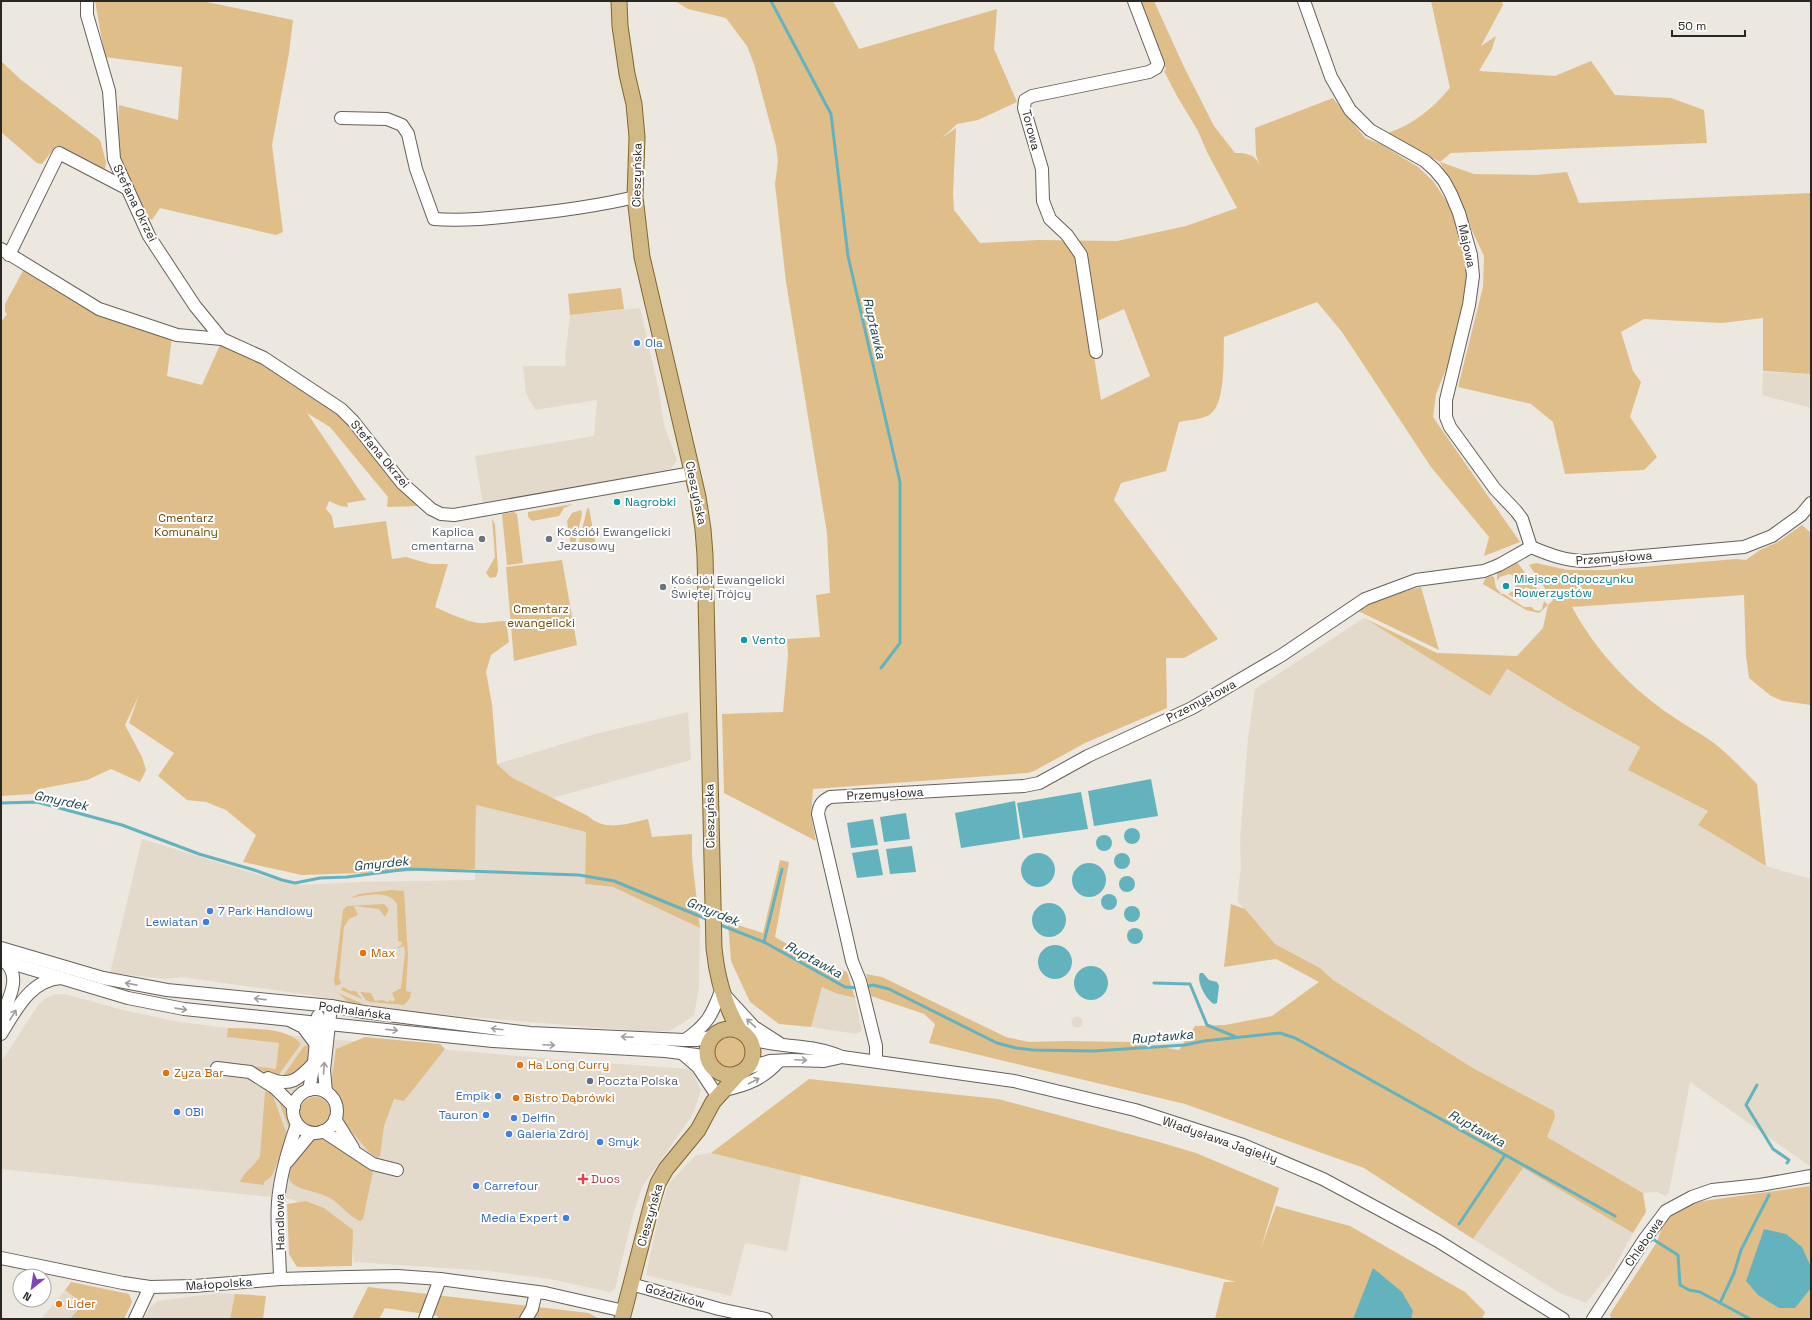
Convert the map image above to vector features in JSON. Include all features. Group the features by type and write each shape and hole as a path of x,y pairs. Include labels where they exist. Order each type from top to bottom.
{"main road":[{"name":"Cieszyńska","path":"620,1 620,26 627,74 634,104 637,132 635,197 642,256 692,473 703,529 705,555 713,939 721,991 720,1016 715,1035"},
{"name":"Cieszyńska","path":"721,991 733,1019 744,1034"},
{"path":"728,1029 744,1034 752,1046 753,1054 751,1062 742,1071 726,1074 712,1064 708,1050 715,1035 728,1029"},
{"name":"Cieszyńska","path":"712,1064 717,1094"},
{"name":"Cieszyńska","path":"623,1315 658,1183 668,1166 698,1130 717,1094 742,1071"}],"street":[{"name":"Stefana Okrzei","path":"87,1 87,15 109,91 114,159 149,236 195,306 222,339"},
{"name":"Torowa","path":"1096,352 1081,256 1067,235 1050,219 1043,201 1042,169 1024,108 1026,100 1032,96 1149,72 1156,68 1158,64 1134,1"},
{"name":"Majowa","path":"1304,1 1331,77 1350,110 1370,130 1425,161 1444,181 1451,194 1466,234 1473,276 1469,305 1446,400 1446,417 1457,438 1495,489 1522,519 1531,546"},
{"path":"341,118 387,119 402,125 408,134 416,169 434,219 459,221 535,214 588,208 635,197"},
{"path":"4,254 59,153 126,188"},
{"name":"Stefana Okrzei","path":"4,254 99,309 177,335 222,339 264,358 341,409 353,421 402,483 430,509 441,514 461,514 692,473"},
{"name":"Przemysłowa","path":"876,1061 876,1046 860,981 846,937 818,814 820,804 824,800 830,797 1010,787 1039,783 1088,756 1192,708 1282,655 1365,599 1416,580 1484,571 1499,565 1531,546 1552,556 1570,561 1586,561 1720,548 1737,548 1756,543 1772,536 1801,515 1811,503"},
{"name":"Podhalańska","path":"1,948 130,985 299,1003 353,1026 493,1040 651,1050 697,1055 712,1064"},
{"path":"1,1034 26,995 30,981 29,968 26,959 19,953"},
{"path":"3,960 13,972 15,979"},
{"name":"Podhalańska","path":"3,960 128,998 152,1004 184,1009 286,1019 324,1014 364,1012 530,1032 684,1040 697,1040 715,1035"},
{"path":"1,1018 15,979 34,964 46,961"},
{"path":"26,995 39,985 49,980 63,978"},
{"path":"684,1040 708,1021 721,991 754,1027 782,1046"},
{"path":"285,1165 317,1132 328,1128 335,1119 336,1108 334,1102 326,1092 321,1044 324,1014"},
{"path":"286,1019 303,1027 321,1044"},
{"path":"353,1026 337,1032 321,1044 314,1063 308,1091 298,1097 294,1107 295,1118 297,1124 306,1131 317,1132 355,1151 373,1164 397,1170"},
{"name":"Władysława Jagiełły","path":"744,1034 767,1044 827,1050 842,1057 1014,1081 1135,1110 1243,1145 1323,1178 1438,1241 1563,1319"},
{"path":"683,1054 698,1067 717,1094 752,1083 764,1075 779,1060"},
{"name":"Władysława Jagiełły","path":"742,1071 762,1063 779,1060 824,1061 842,1057"},
{"path":"277,1083 287,1083 301,1077 314,1063"},
{"path":"217,1068 250,1072 296,1090 315,1090 326,1092"},
{"path":"250,1072 275,1088 294,1107"},
{"path":"335,1119 355,1151"},
{"name":"Handlowa","path":"280,1279 279,1186 289,1145 297,1124"},
{"name":"Chlebowa","path":"1593,1319 1644,1240 1666,1211 1692,1197 1712,1190 1760,1185 1811,1176"},
{"name":"Małopolska","path":"1,1258 123,1283 150,1287 194,1286 280,1279 397,1276 440,1279 566,1297 623,1315"},
{"path":"425,1319 440,1279"},
{"name":"Goździków","path":"631,1284 719,1309 766,1319"},
{"path":"135,1319 150,1287"},
{"path":"526,1319 532,1308 536,1292"}],"shaded area":[{"path":"640,308 659,391 664,425 677,460 671,469 483,504 475,456 594,436 597,400 535,410 526,393 523,366 566,366 565,358 570,315"},
{"path":"1763,372 1811,374 1811,408 1762,395"},
{"path":"1364,618 1490,696 1506,669 1572,709 1640,747 1628,770 1708,811 1698,825 1766,866 1811,879 1811,1167 1690,1082 1669,1193 1665,1196 1657,1192 1643,1193 1547,1137 1555,1117 1553,1111 1473,1068 1333,980 1320,968 1275,944 1238,902 1241,868 1240,840 1248,738 1255,689"},
{"path":"688,712 691,760 552,798 511,777 497,764 595,734"},
{"path":"476,805 587,832 585,884 613,887 700,928 699,987 694,1016 669,1031 641,1031 407,1012 303,994 181,977 166,979 110,973 142,839 266,877 301,885 356,882 475,880"},
{"path":"822,987 835,993 855,998 862,1030 857,1034 811,1027"},
{"path":"56,994 65,994 123,1010 179,1022 295,1036 562,1060 691,1069 701,1090 693,1114 642,1187 633,1215 615,1289 610,1292 550,1279 489,1271 354,1262 352,1234 322,1210 290,1199 1,1169 1,1062 39,1004 46,998"},
{"path":"1075,1017 1079,1017 1081,1018 1081,1026 1075,1027 1072,1024 1072,1020"},
{"path":"711,1153 801,1175 787,1251 745,1243 731,1296 646,1275 660,1209 669,1183 696,1155"},
{"path":"1523,1168 1633,1233 1613,1270 1586,1303 1560,1293 1473,1239"},
{"path":"65,1290 78,1300 80,1307 70,1319 41,1319 50,1308 52,1308 52,1306"},
{"path":"219,1293 235,1294 230,1319 144,1319 150,1307 158,1301"}],"green space":[{"path":"95,1 202,1 293,20 289,53 272,145 283,232 276,235 160,208 152,220 149,218 117,157 119,105 178,120 182,67 105,57"},
{"path":"675,1 833,1 859,49 997,9 994,49 1017,102 978,120 957,124 942,138 956,128 953,194 954,210 980,243 1038,240 1117,241 1186,226 1237,208 1207,152 1198,131 1164,71 1166,69 1137,1 1154,1 1184,67 1214,126 1235,153 1243,153 1253,156 1260,165 1256,155 1255,128 1333,98 1365,138 1381,144 1418,167 1433,181 1449,205 1471,270 1459,337 1436,394 1433,417 1520,542 1484,556 1489,537 1431,467 1342,332 1317,302 1224,337 1223,381 1218,403 1213,411 1204,417 1179,422 1166,471 1121,483 1114,500 1218,639 1184,658 1166,658 1167,708 1085,743 1034,771 1027,773 813,789 811,815 816,841 724,793 722,714 783,712 788,656 787,639 820,637 816,595 830,593 827,533 786,282 775,184 778,161 776,146 754,64 747,46 726,18 688,9","holes":["1124,309 1150,376 1101,400 1089,325"]},
{"path":"1431,1 1502,1 1503,5 1481,46 1496,36 1492,49 1479,71 1555,76 1591,61 1615,95 1671,98 1704,110 1707,143 1451,153 1440,162 1388,133 1406,125 1422,115 1450,88"},
{"path":"1,61 20,79 100,140 106,162 105,170 56,146 42,164 37,163 1,132"},
{"path":"1440,162 1474,174 1536,175 1567,172 1579,203 1811,193 1811,374 1763,371 1763,318 1722,323 1644,319 1621,332 1633,371 1641,382 1630,417 1657,457 1644,470 1565,474 1553,422 1531,404 1458,387 1483,287 1484,256"},
{"name":"Cmentarz Komunalny","path":"24,269 172,337 167,376 202,385 221,343 259,360 322,402 348,422 419,506 387,507 388,497 330,427 307,413 366,500 347,503 348,507 340,506 329,501 326,509 332,516 334,528 386,521 392,559 406,557 430,564 448,564 435,607 460,618 474,622 485,623 506,621 509,642 491,655 486,672 492,704 497,764 511,777 602,824 616,825 648,819 652,837 692,834 692,858 700,928 613,887 585,884 586,832 476,805 475,869 302,875 243,862 256,835 226,810 206,802 187,800 158,776 174,753 129,723 139,695 125,725 142,757 146,770 140,782 111,769 87,780 39,789 33,794 1,796 1,322 7,314 5,312 5,304"},
{"path":"621,288 624,309 570,315 568,294"},
{"path":"573,504 564,508 559,516 532,521 528,517 528,512"},
{"path":"589,508 596,546 594,549 581,551 577,550 587,509"},
{"path":"581,510 582,514 574,548 571,547 567,521 572,513"},
{"path":"514,512 517,514 523,563 507,565 502,514"},
{"path":"492,518 495,525 498,571 496,577 490,578 486,573 495,557"},
{"path":"1802,525 1811,533 1811,705 1783,701 1771,696 1749,678 1746,656 1744,595 1572,607 1592,639 1615,668 1628,681 1657,705 1714,743 1757,784 1766,866 1698,825 1708,811 1628,770 1640,747 1572,709 1507,669 1490,696 1364,618 1437,653 1517,656 1543,628 1548,605 1553,600 1529,565 1536,563 1568,570 1605,570 1736,559 1746,560 1760,550 1778,542"},
{"name":"Cmentarz ewangelicki","path":"562,560 577,645 514,661 506,567"},
{"path":"1516,561 1542,595 1539,600 1536,592 1526,587 1517,599 1519,601 1508,594 1513,591 1517,583 1512,575 1509,574 1500,577 1497,581 1497,573"},
{"path":"1491,576 1494,577 1496,588 1501,593 1500,594 1504,594 1524,607 1532,607 1534,610 1539,611 1542,609 1544,601 1548,605 1539,613 1526,610 1483,584 1485,579"},
{"path":"1421,587 1439,650 1356,610 1383,597"},
{"path":"780,860 789,862 775,937 815,960 847,972 855,998 835,993 822,987 811,1027 779,1024 750,1002 731,961 728,922 763,933"},
{"path":"391,890 404,891 408,955 406,991 411,992 410,998 404,1005 370,1002 366,1000 360,992 371,993 375,1001 382,1000 388,1002 390,1000 392,1002 395,1000 392,993 401,988 405,952 404,946 399,948 397,947 401,946 402,942 398,941 397,904 388,896 382,895 369,895 350,898 359,894"},
{"path":"384,904 389,909 385,917 379,909 354,906 358,915 349,919 344,927 339,977 341,984 335,986 334,981 343,910 347,906"},
{"path":"1231,904 1245,909 1275,944 1320,968 1333,980 1473,1068 1554,1111 1555,1117 1547,1137 1643,1193 1646,1212 1633,1233 1523,1168 1473,1239 1364,1168 1185,1104 929,1043 935,1024 924,1014 871,996 866,974 882,977 1006,1037 1029,1042 1130,1042 1179,1050 1195,1026 1225,1025 1272,1016 1319,982 1276,959 1224,967"},
{"path":"343,987 350,991 356,991 362,999 341,990"},
{"path":"338,993 361,1003 361,1004 347,1001"},
{"path":"228,1028 277,1031 295,1038 301,1044 277,1077 251,1066 276,1069 279,1043 227,1037"},
{"path":"728,1035 734,1035 744,1042 747,1051 746,1057 740,1064 734,1067 728,1067 718,1060 715,1054 715,1048 722,1038"},
{"path":"365,1037 440,1044 445,1049 404,1101 394,1099 384,1126 380,1156 377,1158 368,1151 342,1119 341,1102 331,1085 336,1049"},
{"path":"309,1045 309,1057 302,1071 281,1079 304,1046"},
{"path":"809,1079 998,1099 1196,1153 1279,1188 1261,1248 1276,1206 1350,1226 1465,1292 1485,1312 1482,1319 1215,1319 1224,1282 1236,1282 711,1153"},
{"path":"265,1092 272,1093 287,1135 273,1174 264,1182 264,1185 240,1182 260,1156"},
{"path":"276,1093 287,1106 291,1116 291,1134"},
{"path":"315,1097 326,1101 330,1112 326,1123 315,1127 304,1123 300,1112 304,1101"},
{"path":"317,1136 326,1136 373,1172 363,1219 360,1221 328,1197 295,1185 291,1181 289,1175 291,1167 308,1141"},
{"path":"1811,1186 1811,1319 1611,1319 1610,1314 1657,1242 1664,1221 1668,1215 1696,1202"},
{"path":"306,1201 324,1208 353,1230 352,1266 297,1267 289,1254 287,1204"},
{"path":"71,1282 129,1294 132,1302 124,1319 70,1319 80,1307 78,1300 65,1290"},
{"path":"368,1287 589,1313 599,1319 437,1319 438,1316 385,1308 379,1319 352,1319"},
{"path":"235,1294 266,1296 263,1319 230,1319"}],"water":[{"path":"1151,779 1158,816 1094,826 1088,791"},
{"path":"1081,792 1088,829 1023,838 1017,803"},
{"path":"1015,801 1020,839 961,848 955,813"},
{"path":"906,813 910,839 884,842 880,817"},
{"path":"873,819 878,845 851,848 847,823"},
{"path":"1132,828 1138,830 1140,836 1138,842 1132,844 1126,842 1124,836 1126,830"},
{"path":"1104,835 1110,837 1112,843 1110,849 1104,851 1098,849 1096,843 1098,837"},
{"path":"912,846 916,872 890,874 886,849"},
{"path":"878,849 883,875 857,878 852,853"},
{"path":"1041,853 1048,855 1053,860 1055,870 1053,880 1048,885 1035,887 1028,885 1023,880 1021,867 1023,860 1028,855"},
{"path":"1122,853 1128,855 1130,861 1128,867 1122,869 1116,867 1114,861 1116,855"},
{"path":"1086,863 1092,863 1096,864 1103,870 1106,880 1105,887 1099,894 1092,897 1086,897 1082,896 1075,890 1072,883 1072,877 1073,873 1079,866"},
{"path":"1127,876 1133,878 1135,884 1133,890 1127,892 1121,890 1119,884 1121,878"},
{"path":"1109,894 1115,896 1117,902 1115,908 1109,910 1103,908 1101,902 1103,896"},
{"path":"1046,903 1052,903 1056,904 1063,910 1066,920 1065,927 1059,934 1052,937 1046,937 1042,936 1035,930 1032,923 1032,917 1033,913 1039,906"},
{"path":"1132,906 1138,908 1140,914 1138,920 1132,922 1126,920 1124,914 1126,908"},
{"path":"1135,928 1141,930 1143,936 1141,942 1135,944 1129,942 1127,936 1129,930"},
{"path":"1052,945 1058,945 1062,946 1069,952 1072,962 1071,969 1065,976 1058,979 1052,979 1048,978 1041,972 1038,965 1038,959 1039,955 1045,948"},
{"path":"1088,966 1094,966 1098,967 1105,973 1108,983 1107,990 1101,997 1094,1000 1088,1000 1084,999 1077,993 1074,986 1074,980 1075,976 1081,969"},
{"path":"1200,973 1203,973 1209,980 1217,982 1219,986 1217,1003 1214,1004 1211,1002 1205,995 1199,981"},
{"path":"1764,1229 1786,1234 1802,1247 1811,1267 1811,1288 1795,1308 1779,1308 1758,1295 1746,1281"},
{"path":"1373,1268 1402,1292 1413,1311 1411,1319 1353,1319"}],"waterway":[{"name":"Ruptawka","path":"771,1 831,114 848,256 900,482 900,643 881,668"},
{"name":"Gmyrdek","path":"1,803 37,802 122,825 199,854 295,883 320,878 347,877 408,869 579,875 614,881 709,920"},
{"name":"Ruptawka","path":"764,942 782,869"},
{"name":"Ruptawka","path":"718,924 764,942 845,987 859,988"},
{"path":"1154,983 1190,984 1207,1025 1236,1037"},
{"name":"Ruptawka","path":"865,987 873,985 889,989 997,1043 1016,1048 1033,1050 1094,1051 1185,1045 1204,1041 1280,1033 1295,1038 1308,1045 1615,1216"},
{"path":"1757,1085 1746,1105 1773,1149 1789,1160 1787,1163"},
{"path":"1459,1224 1505,1155"},
{"path":"1720,1303 1734,1273 1741,1250 1769,1195"},
{"name":"Ruptawka","path":"1651,1238 1678,1255 1680,1285 1689,1290 1700,1292 1750,1319"}],"place":[{"name":"Ola","path":"637,343"},
{"name":"Nagrobki","path":"617,502"},
{"name":"Kaplica cmentarna","path":"482,539"},
{"name":"Kościół Ewangelicki Jezusowy","path":"549,539"},
{"name":"Miejsce Odpoczynku Rowerzystów","path":"1506,586"},
{"name":"Kościół Ewangelicki Świętej Trójcy","path":"663,587"},
{"name":"Vento","path":"744,640"},
{"name":"7 Park Handlowy","path":"210,911"},
{"name":"Lewiatan","path":"206,922"},
{"name":"Max","path":"363,953"},
{"name":"Ha Long Curry","path":"520,1065"},
{"name":"Zyza Bar","path":"166,1073"},
{"name":"Poczta Polska","path":"590,1081"},
{"name":"Empik","path":"498,1096"},
{"name":"Bistro Dąbrówki","path":"516,1098"},
{"name":"OBI","path":"177,1112"},
{"name":"Tauron","path":"486,1115"},
{"name":"Delfin","path":"514,1118"},
{"name":"Galeria Zdrój","path":"509,1134"},
{"name":"Smyk","path":"600,1142"},
{"name":"Duos","path":"583,1179"},
{"name":"Carrefour","path":"476,1186"},
{"name":"Media Expert","path":"566,1218"},
{"name":"Lider","path":"59,1304"}]}
